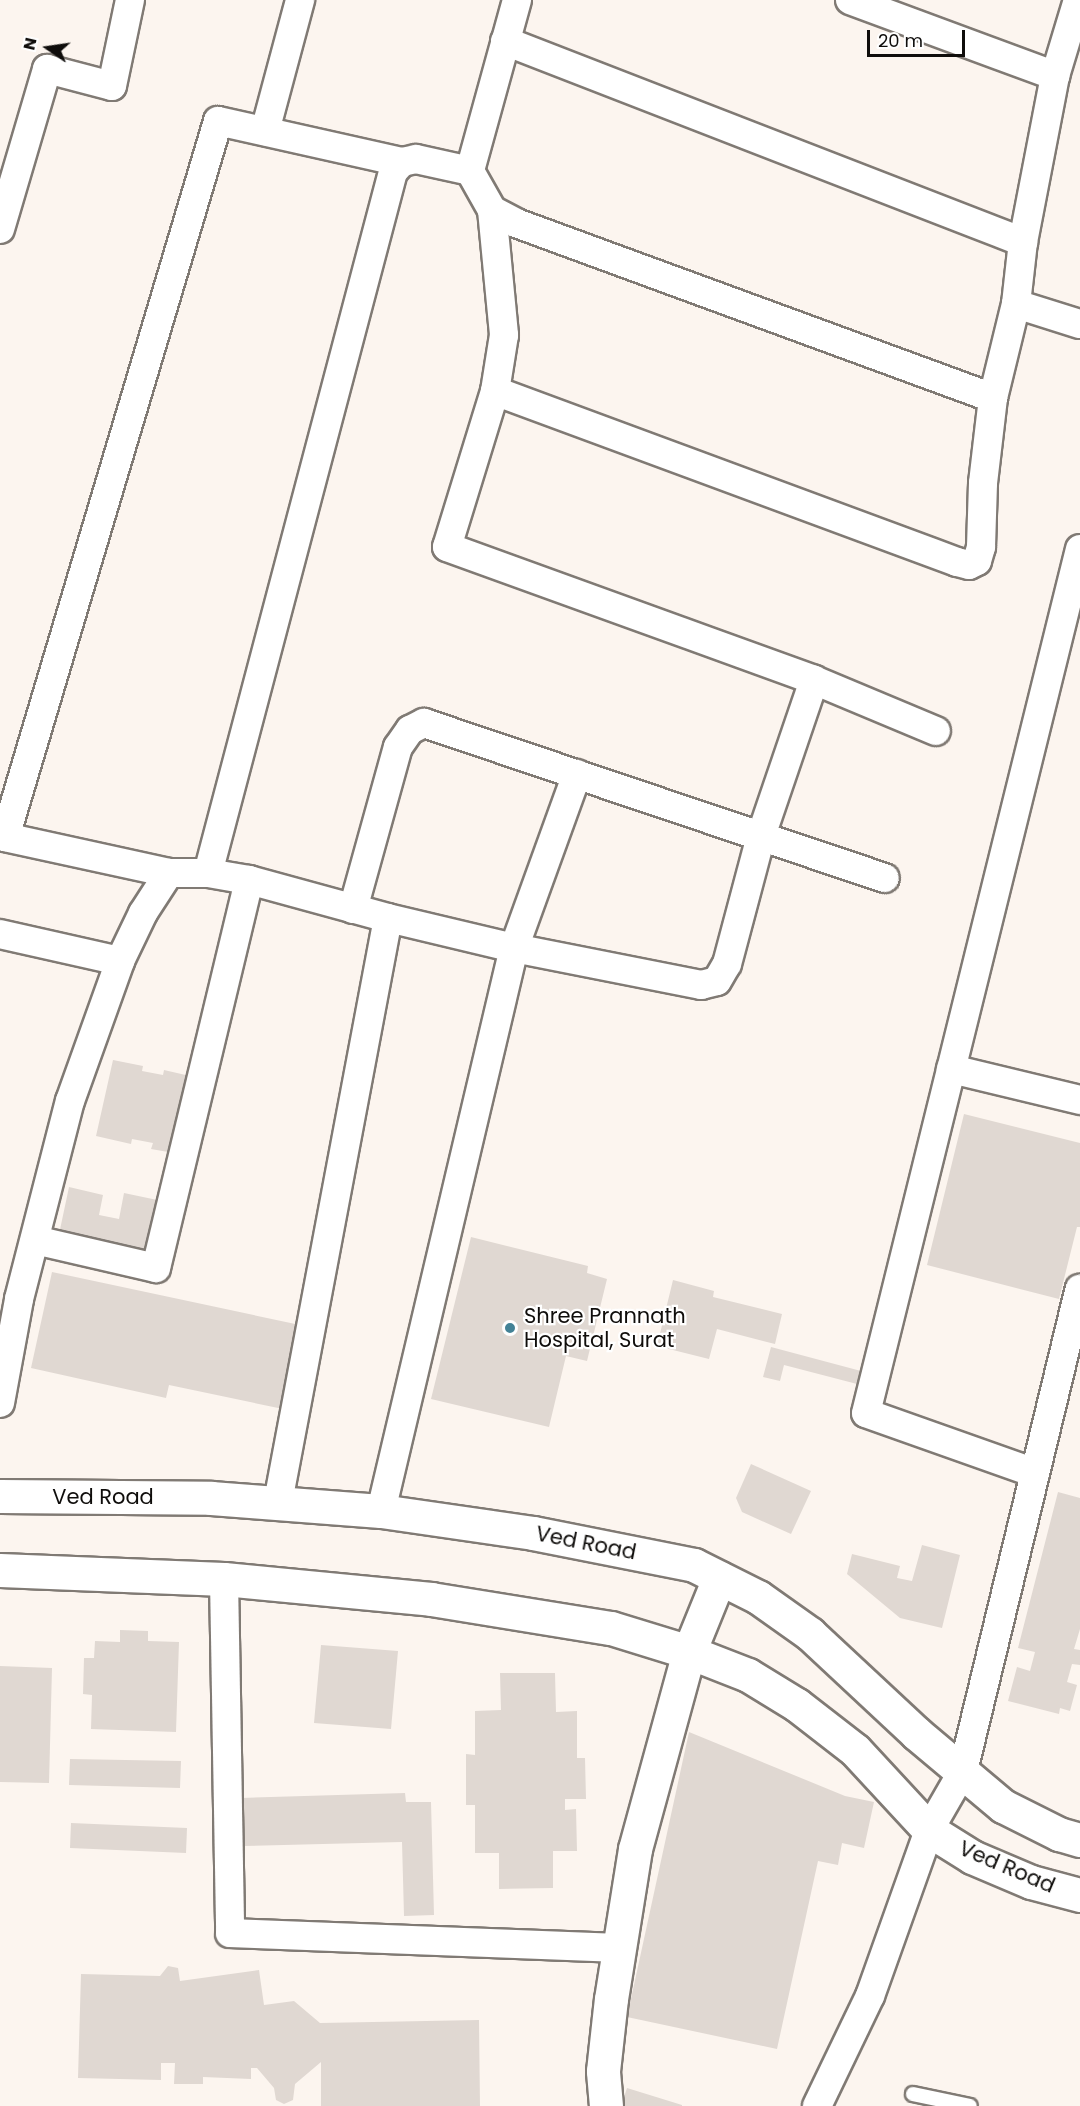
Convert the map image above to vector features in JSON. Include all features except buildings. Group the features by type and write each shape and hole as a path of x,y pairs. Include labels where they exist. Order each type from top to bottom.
{"main road":[{"name":"Ved Road","path":"0,1496 212,1498 381,1511 479,1524 623,1549 694,1565 758,1597 810,1634 916,1733 1004,1806 1059,1834 1080,1840"},
{"name":"Ved Road","path":"0,1570 224,1579 431,1599 611,1628 689,1652 748,1676 797,1705 855,1750 929,1830 972,1857 1031,1882 1080,1895"},
{"path":"606,2106 603,2071 635,1849 689,1652 718,1578"}],"street":[{"path":"0,229 47,69 112,86 130,0"},
{"path":"265,131 300,0"},
{"path":"517,0 470,171 492,210 504,335 495,391 447,547 814,680 936,731"},
{"path":"850,0 1055,76"},
{"path":"495,391 969,565 977,561 981,548 983,483 993,398 1016,304 1023,242 1055,76 1078,0"},
{"path":"505,41 1023,242"},
{"path":"470,171 416,159 402,162 218,121 3,837 168,873 208,873 249,879 353,909 514,948 701,985 717,981 727,964 761,836 814,680"},
{"path":"208,873 393,172 402,162"},
{"path":"492,210 516,223 993,398"},
{"path":"1016,304 1080,324"},
{"path":"1035,1473 866,1413 1080,549"},
{"path":"353,909 398,747 410,730 424,723 885,878"},
{"path":"381,1511 514,948 577,774"},
{"path":"0,1403 10,1296 34,1240 70,1101 120,961 143,913 168,873"},
{"path":"34,1240 156,1268 249,879"},
{"path":"278,1502 388,918"},
{"path":"0,934 120,961"},
{"path":"951,1069 1080,1100"},
{"path":"817,2106 870,1996 929,1830 963,1771 1035,1473 1068,1389 1080,1289"},
{"path":"224,1579 230,1933 619,1948"}],"lane":[{"path":"913,2094 970,2106"}],"place":[{"name":"Shree Prannath Hospital, Surat","path":"510,1328"}]}
